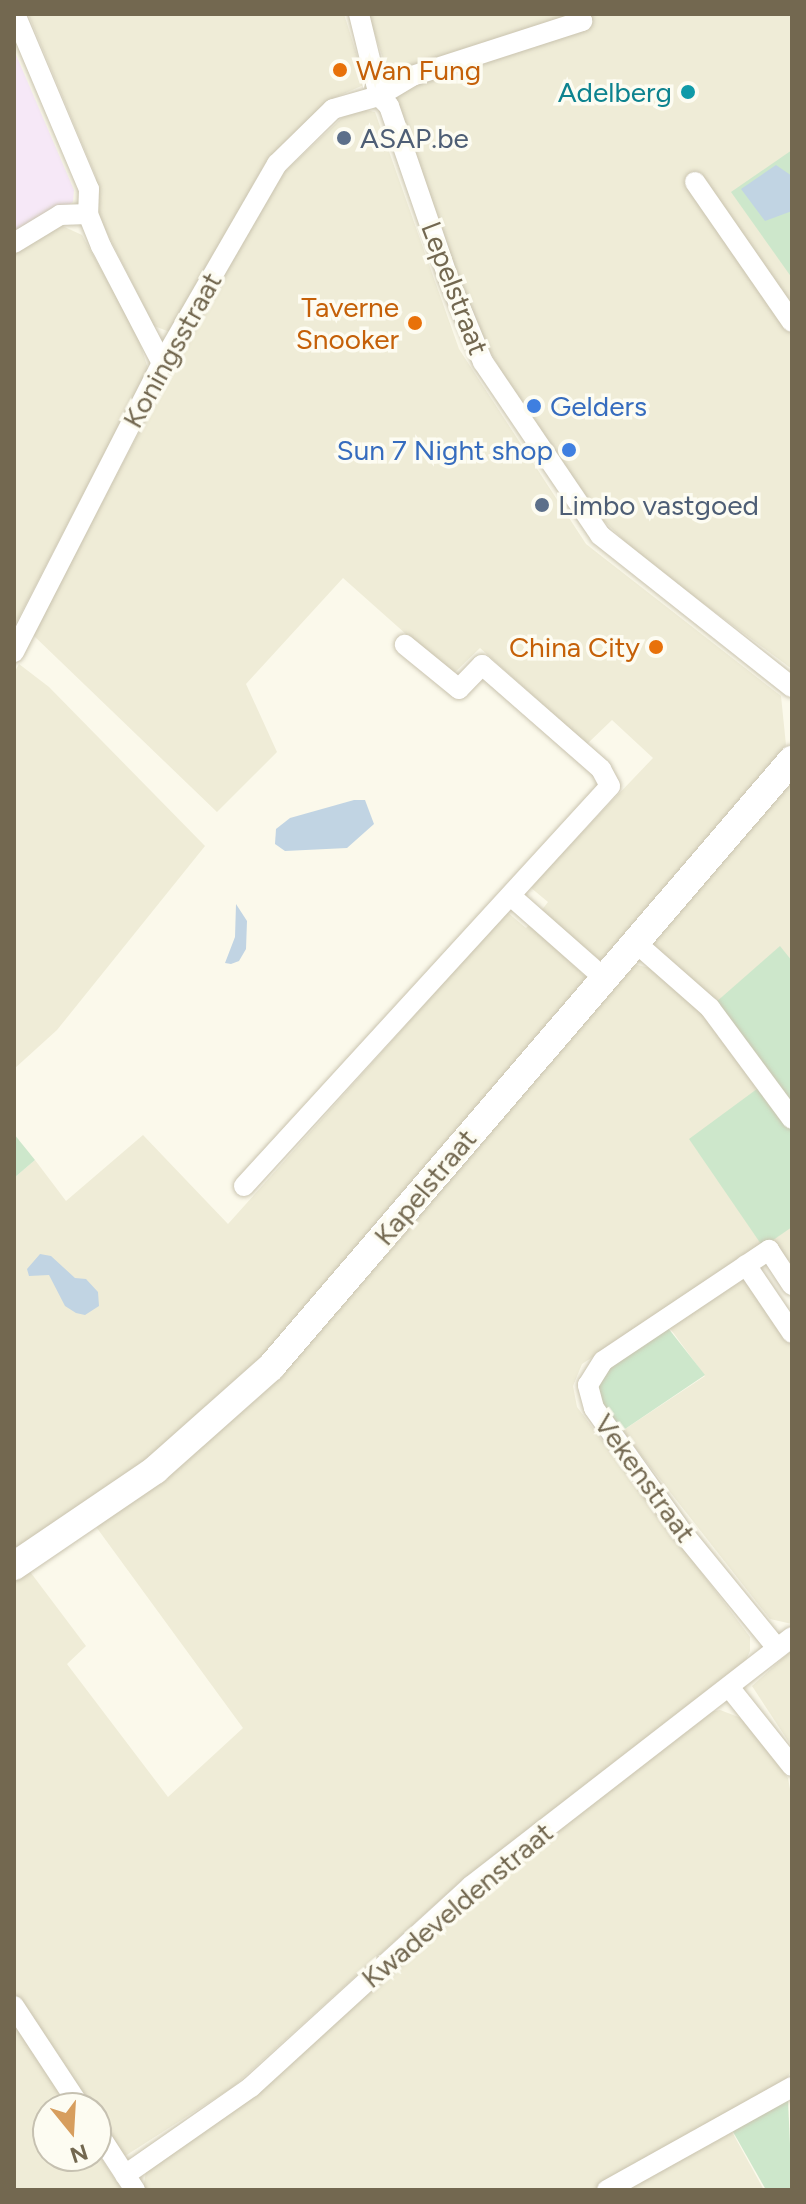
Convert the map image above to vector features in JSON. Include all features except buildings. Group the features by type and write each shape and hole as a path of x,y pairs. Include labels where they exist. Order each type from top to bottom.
{"main road":[{"name":"Kapelstraat","path":"14,1566 155,1470 271,1367 792,760"}],"street":[{"path":"15,14 89,189 88,214 162,363"},
{"name":"Lepelstraat","path":"359,14 379,96 389,106 449,280 483,362 572,498 628,562 792,687"},
{"name":"Koningsstraat","path":"14,652 162,363 277,164 333,109 379,96 412,76 581,18"},
{"path":"695,182 792,322"},
{"path":"14,243 60,215 88,214"},
{"path":"244,1186 603,798 608,778 482,665 459,689 405,645"},
{"path":"512,897 604,978"},
{"path":"635,942 710,1008 792,1119"},
{"name":"Vekenstraat","path":"785,1642 682,1532 594,1408 588,1385 603,1361 769,1250 792,1285"},
{"path":"746,1265 792,1333"},
{"name":"Kwadeveldenstraat","path":"130,2182 251,2087 471,1886 785,1642"},
{"path":"729,1687 792,1766"},
{"path":"14,2006 70,2092"},
{"path":"607,2190 792,2087"},
{"path":"112,2154 130,2182"}],"shaded area":[{"path":"28,14 344,14 366,84 334,98 266,162 170,332 154,326 98,215 96,177"},
{"path":"368,14 792,14 792,669 643,559 604,521 521,405 481,336 451,260"},
{"path":"14,50 74,190 73,202 14,238"},
{"path":"360,109 375,112 459,349 586,544 781,696 786,745 602,962 541,911 548,902 530,887 653,758 612,720 587,744 480,648 452,675 343,578 246,684 277,752 217,812 33,635 229,260 279,177 345,115"},
{"path":"58,224 82,235 137,334 148,369 14,627 14,250"},
{"path":"19,664 49,687 205,846 57,1030 14,1069 14,673"},
{"path":"792,781 792,1108 653,948 653,937"},
{"path":"507,912 526,928 530,924 589,980 288,1332 148,1462 14,1550 14,1178 35,1160 66,1201 143,1135 228,1224"},
{"path":"629,963 650,968 701,1009 792,1128 792,1272 771,1241 582,1364 573,1386 577,1407 750,1637 746,1660 461,1881 233,2087 125,2156 112,2144 112,2092 79,2092 14,1991 14,1578 28,1569 86,1646 67,1664 168,1797 243,1728 94,1524 160,1478"},
{"path":"746,1277 792,1345 792,1624 770,1619 622,1431 705,1376 669,1327"},
{"path":"792,1650 792,1747 752,1686"},
{"path":"720,1710 741,1718 788,1778 792,1800 792,2070 787,2078 594,2190 143,2190 146,2171 482,1889 710,1712"},
{"path":"14,2023 59,2092 32,2092 32,2172 110,2172 122,2190 14,2190"},
{"path":"731,2130 764,2190 627,2190"}],"green space":[{"path":"792,150 792,278 731,192"},
{"path":"780,946 792,961 792,1108 715,1003"},
{"path":"761,1086 792,1128 792,1227 763,1247 689,1139"},
{"path":"14,1134 35,1160 14,1178"},
{"path":"668,1328 705,1375 622,1431 603,1403 598,1384 602,1373"},
{"path":"788,2100 792,2190 766,2190 732,2130"}],"water":[{"path":"776,165 792,176 792,211 765,221 741,189"},
{"path":"354,800 365,800 374,824 347,848 285,851 275,844 276,829 290,818"},
{"path":"236,904 247,921 246,949 239,961 231,964 225,963 235,937"},
{"path":"40,1254 51,1256 75,1278 86,1279 98,1292 99,1306 85,1315 76,1313 65,1306 49,1275 29,1276 27,1269"}],"place":[{"name":"Wan Fung","path":"340,70"},
{"name":"Adelberg","path":"688,92"},
{"name":"ASAP.be","path":"344,138"},
{"name":"Taverne Snooker","path":"415,323"},
{"name":"Gelders","path":"534,406"},
{"name":"Sun 7 Night shop","path":"569,450"},
{"name":"Limbo vastgoed","path":"542,505"},
{"name":"China City","path":"656,647"}]}
